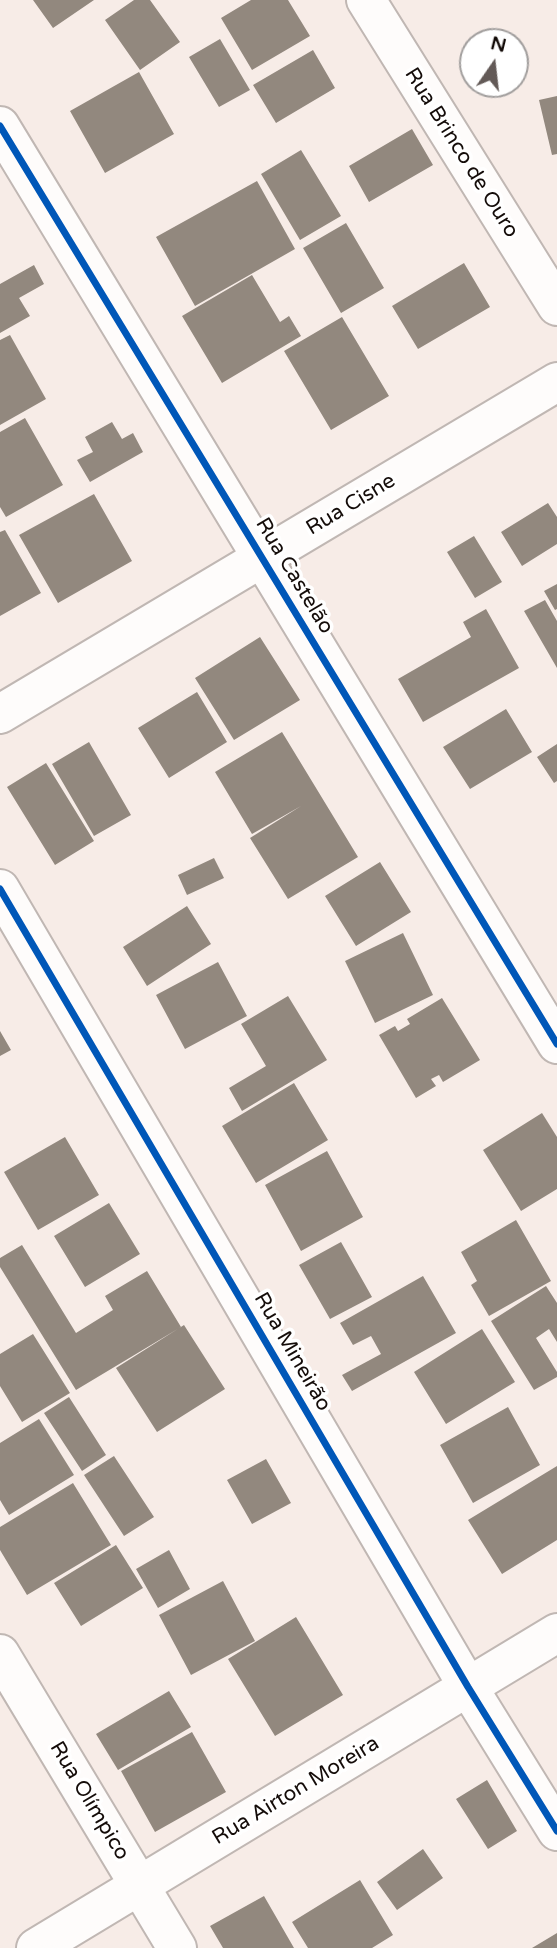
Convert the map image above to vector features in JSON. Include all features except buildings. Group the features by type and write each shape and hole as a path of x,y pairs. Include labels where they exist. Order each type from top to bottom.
{"street":[{"name":"Rua Brinco de Ouro","path":"366,0 557,306"},
{"name":"Rua Castelão","path":"0,126 557,1044"},
{"name":"Rua Cisne","path":"0,714 557,382"},
{"name":"Rua Mineirão","path":"0,889 468,1687 557,1831"},
{"name":"Rua Airton Moreira","path":"36,1948 557,1633"},
{"name":"Rua Olímpico","path":"0,1654 177,1948"}],"cycle path":[{"path":"0,126 557,1044"},
{"path":"0,889 468,1687 557,1831"}]}
